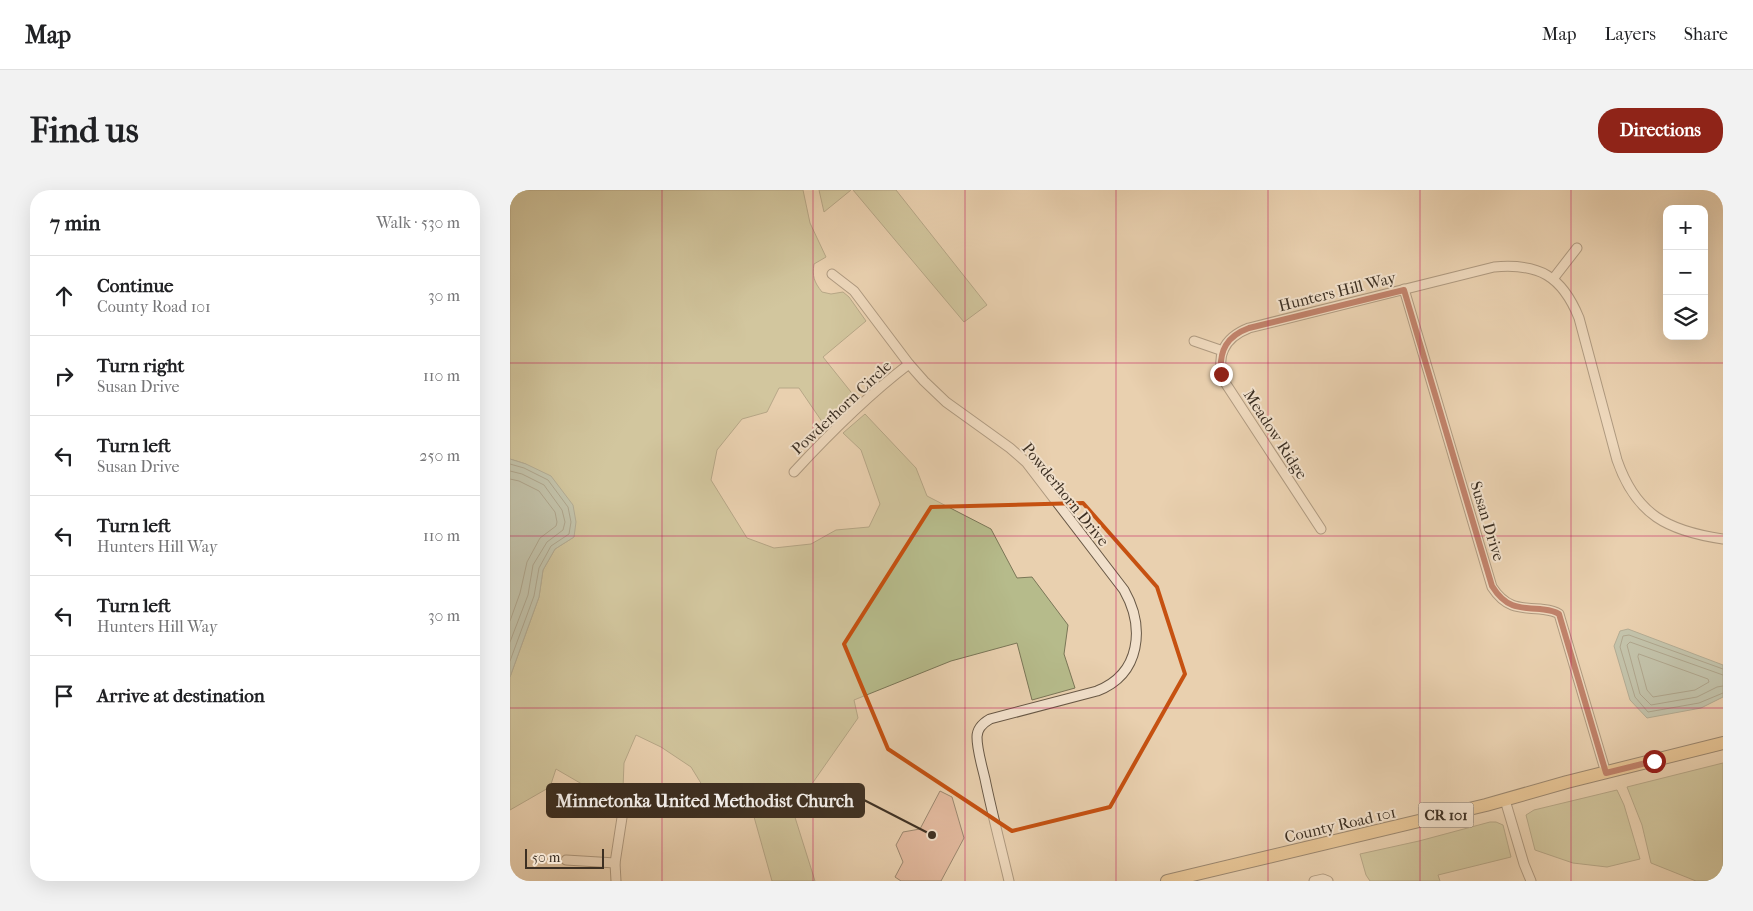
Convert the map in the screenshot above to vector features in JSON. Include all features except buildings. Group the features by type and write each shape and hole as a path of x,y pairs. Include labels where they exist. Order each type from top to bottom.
{"main road":[{"name":"County Road 101","path":"1167,881 1407,825 1723,743"}],"street":[{"path":"1553,280 1577,248"},
{"name":"Hunters Hill Way","path":"1223,351 1229,340 1238,332 1249,328 1494,267 1512,265 1530,268 1546,274 1561,286 1572,300 1579,318 1617,460 1624,480 1634,497 1664,523 1683,530 1723,539"},
{"name":"Powderhorn Drive","path":"832,274 854,291 909,364 946,402 1010,448 1026,462 1124,590 1132,604 1136,619 1137,635 1135,650 1129,665 1106,688 990,719 979,729 977,736 980,756 1009,881"},
{"name":"Susan Drive","path":"1404,290 1492,586 1498,597 1509,605 1555,611 1559,614 1606,773"},
{"path":"1194,341 1223,351"},
{"name":"Meadow Ridge","path":"1223,351 1220,368 1226,384 1321,529"},
{"name":"Powderhorn Circle","path":"794,472 868,398 909,364"},
{"path":"1506,800 1524,864 1531,881"},
{"path":"616,881 615,862 623,811"},
{"path":"566,860 615,862"},
{"path":"1314,881 1323,879 1328,881"}],"highlighted area":[{"path":"1083,503 1157,587 1185,674 1110,807 1012,831 888,749 844,644 931,507"}],"green space":[{"path":"510,190 803,190 810,223 826,257 814,264 815,282 822,292 831,294 843,292 849,297 866,321 823,357 855,397 825,426 799,388 779,388 767,412 742,419 717,450 711,480 747,538 774,548 811,544 836,530 869,527 880,504 861,450 843,433 865,414 916,468 927,496 991,529 1017,578 1032,577 1068,625 1064,654 1075,688 1032,700 1017,643 951,661 854,700 858,718 793,811 815,881 772,881 749,799 715,806 691,767 661,747 636,735 624,763 623,788 613,791 606,798 556,769 550,787 510,810 510,677 539,597 543,570 555,549 574,537 526,464 510,459"},
{"path":"819,190 851,190 824,212"},
{"path":"853,190 896,190 987,305 964,322"},
{"path":"1723,763 1723,881 1696,881 1651,863 1642,825 1627,787"},
{"path":"1617,790 1624,805 1640,859 1607,867 1573,863 1535,850 1526,815 1534,810"},
{"path":"1490,822 1503,825 1511,857 1438,875 1440,881 1370,881 1366,875 1360,854"}],"water":[{"path":"510,459 526,464 551,476 573,505 576,522 574,537 555,549 543,570 539,597 510,677"},
{"path":"1628,629 1723,665 1723,697 1701,708 1647,718 1630,700 1614,646 1620,631"}],"place":[{"name":"Minnetonka United Methodist Church","path":"932,835"}],"route":[{"path":"1221,374 1220,362 1223,351 1229,340 1238,332 1404,290 1492,586 1498,597 1509,605 1555,611 1559,614 1606,773 1654,761"}]}
